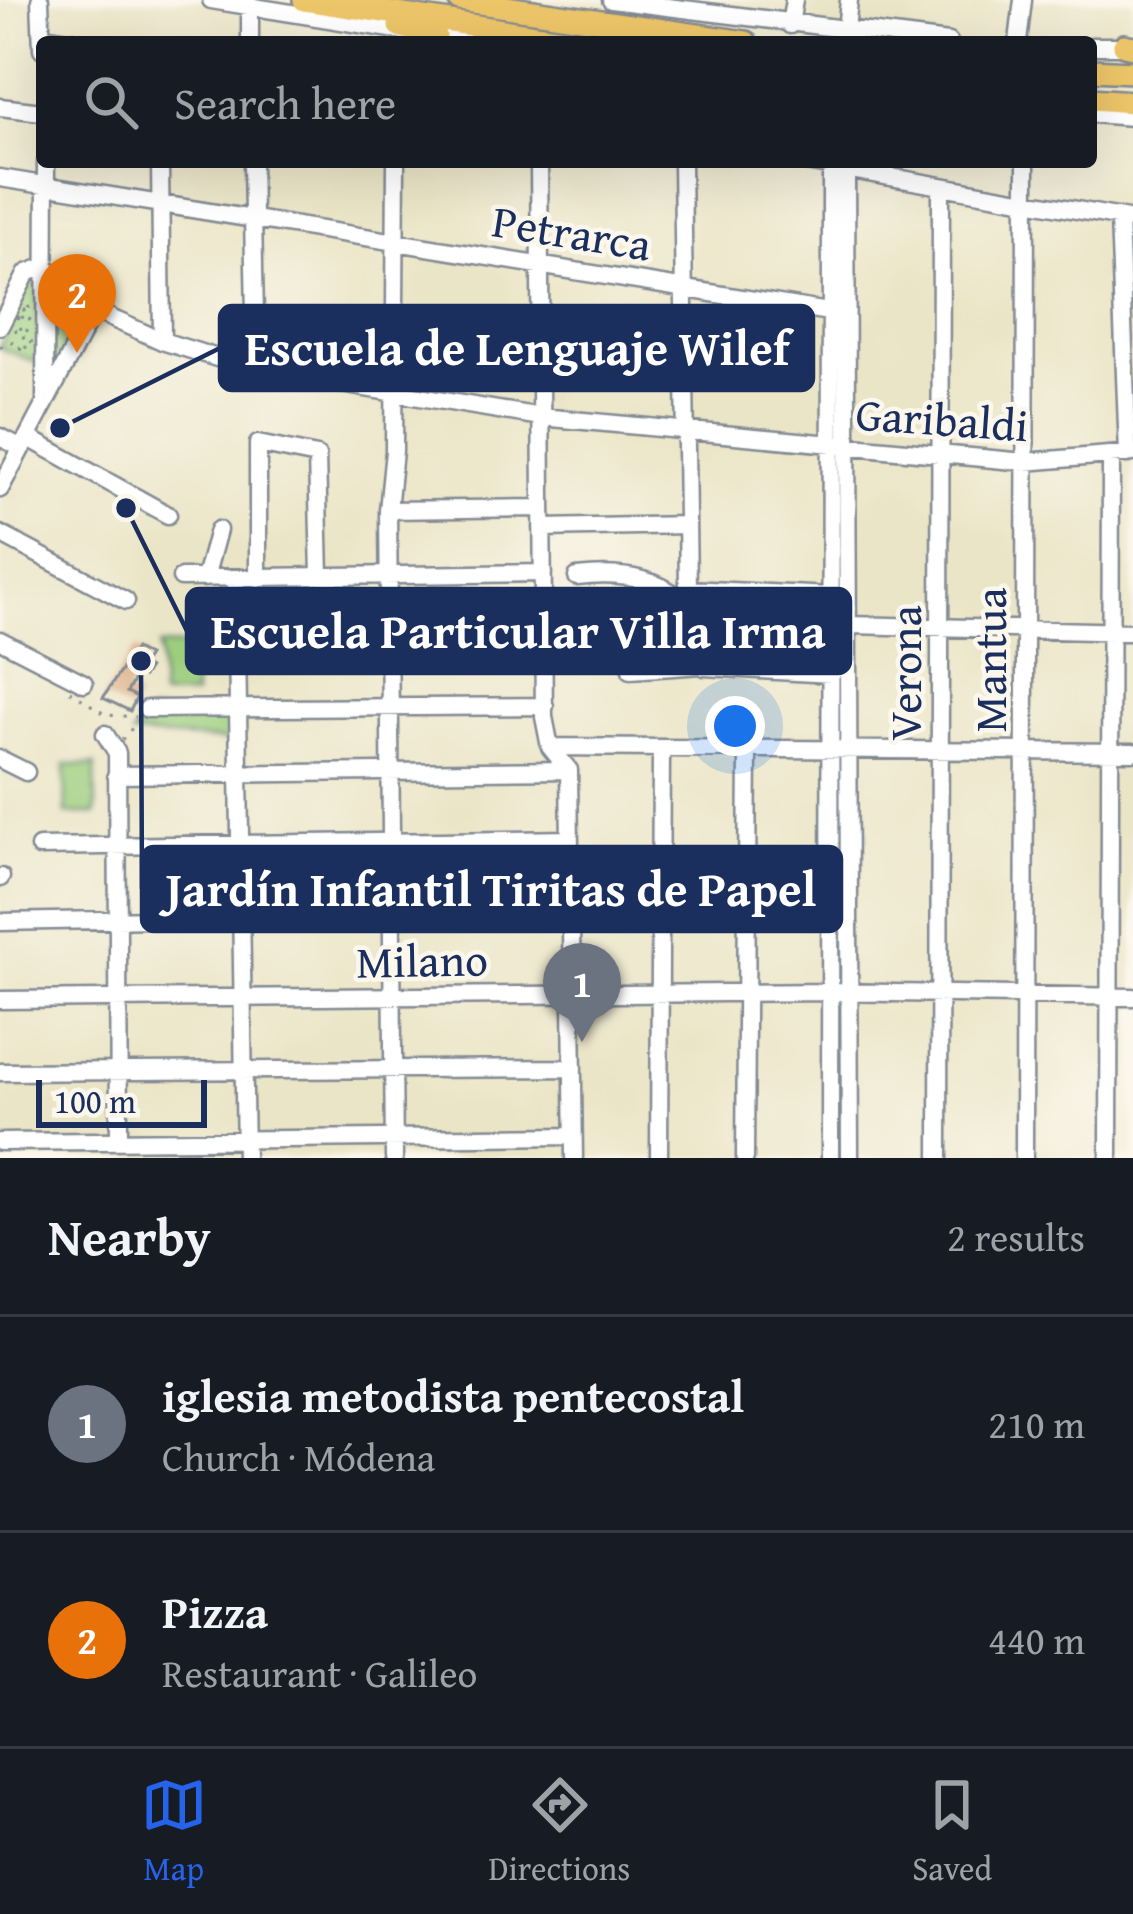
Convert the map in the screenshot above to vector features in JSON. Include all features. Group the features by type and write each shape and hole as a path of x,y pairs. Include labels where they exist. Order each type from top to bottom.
{"main road":[{"path":"305,0 436,36"},
{"path":"305,0 543,36"},
{"path":"459,0 705,36"},
{"path":"1097,70 1133,73"},
{"path":"1097,100 1130,106"}],"street":[{"path":"40,0 42,36"},
{"path":"211,0 398,36 436,36"},
{"path":"611,0 733,9 832,36"},
{"path":"790,25 794,0"},
{"path":"844,36 849,0"},
{"path":"1019,36 1023,0"},
{"path":"250,6 250,36"},
{"path":"1097,46 1130,46"},
{"path":"1097,113 1130,106"},
{"path":"0,107 36,111"},
{"path":"45,404 46,168"},
{"path":"160,168 162,341"},
{"path":"252,168 256,370"},
{"path":"394,1158 388,510 396,168"},
{"path":"539,168 544,706 550,747 569,770 574,1158"},
{"path":"682,168 688,590 831,596"},
{"path":"839,168 850,625 841,750 841,992 850,1158"},
{"path":"852,168 941,189 1126,219 1124,455 1110,632 1109,1158"},
{"name":"Mantua","path":"1024,1158 1026,168"},
{"name":"Petrarca","path":"0,178 839,313"},
{"name":"Verona","path":"938,1158 941,189"},
{"path":"4,324 27,273 46,266"},
{"name":"Garibaldi","path":"42,296 256,370 541,416 685,434 1025,462 1124,455"},
{"path":"839,313 829,447 832,674 841,750"},
{"path":"0,489 92,314"},
{"path":"0,436 25,442 168,515"},
{"path":"258,578 258,444 317,456 320,576"},
{"path":"388,510 542,508"},
{"path":"542,528 687,525"},
{"path":"206,578 218,530"},
{"path":"0,534 126,601"},
{"path":"181,578 543,573"},
{"path":"577,577 629,577 675,594 693,620 701,665"},
{"path":"236,578 245,1149"},
{"path":"850,625 1133,632"},
{"path":"237,640 544,637"},
{"path":"0,640 77,680"},
{"path":"631,670 701,665 832,674"},
{"path":"147,709 544,706"},
{"path":"109,740 116,775 119,1139"},
{"path":"550,747 1133,752"},
{"path":"659,1158 661,748"},
{"path":"745,1158 748,749"},
{"path":"0,759 26,772"},
{"path":"116,775 569,770"},
{"path":"39,847 570,839"},
{"path":"0,922 571,911"},
{"path":"830,1158 841,992"},
{"name":"Milano","path":"0,1000 841,992 1133,997"},
{"path":"0,1072 573,1068"},
{"path":"0,1142 119,1139 245,1149 393,1138 574,1136"}],"path":[{"path":"38,310 25,320 27,335 38,347 42,296"},
{"path":"4,324 18,302"},
{"path":"0,346 27,335"},
{"path":"77,680 73,695 96,710 125,719 147,709"},
{"path":"109,740 147,709"}],"green space":[{"path":"31,278 38,286 40,364 0,348 25,281"},
{"path":"53,305 71,309 79,320 52,377"},
{"path":"192,645 194,696 161,697 159,646"},
{"path":"235,711 236,741 132,735 149,713"},
{"path":"65,765 95,765 96,814 66,814"}],"building":[{"path":"135,649 148,656 142,665 148,669 143,677 137,674 127,692 137,697 130,711 103,698"}],"place":[{"name":"Pizza","path":"77,353"},
{"name":"Escuela de Lenguaje Wilef","path":"60,428"},
{"name":"Escuela Particular Villa Irma","path":"126,508"},
{"name":"Jardín Infantil Tiritas de Papel","path":"141,661"},
{"name":"iglesia metodista pentecostal","path":"582,1042"}]}
